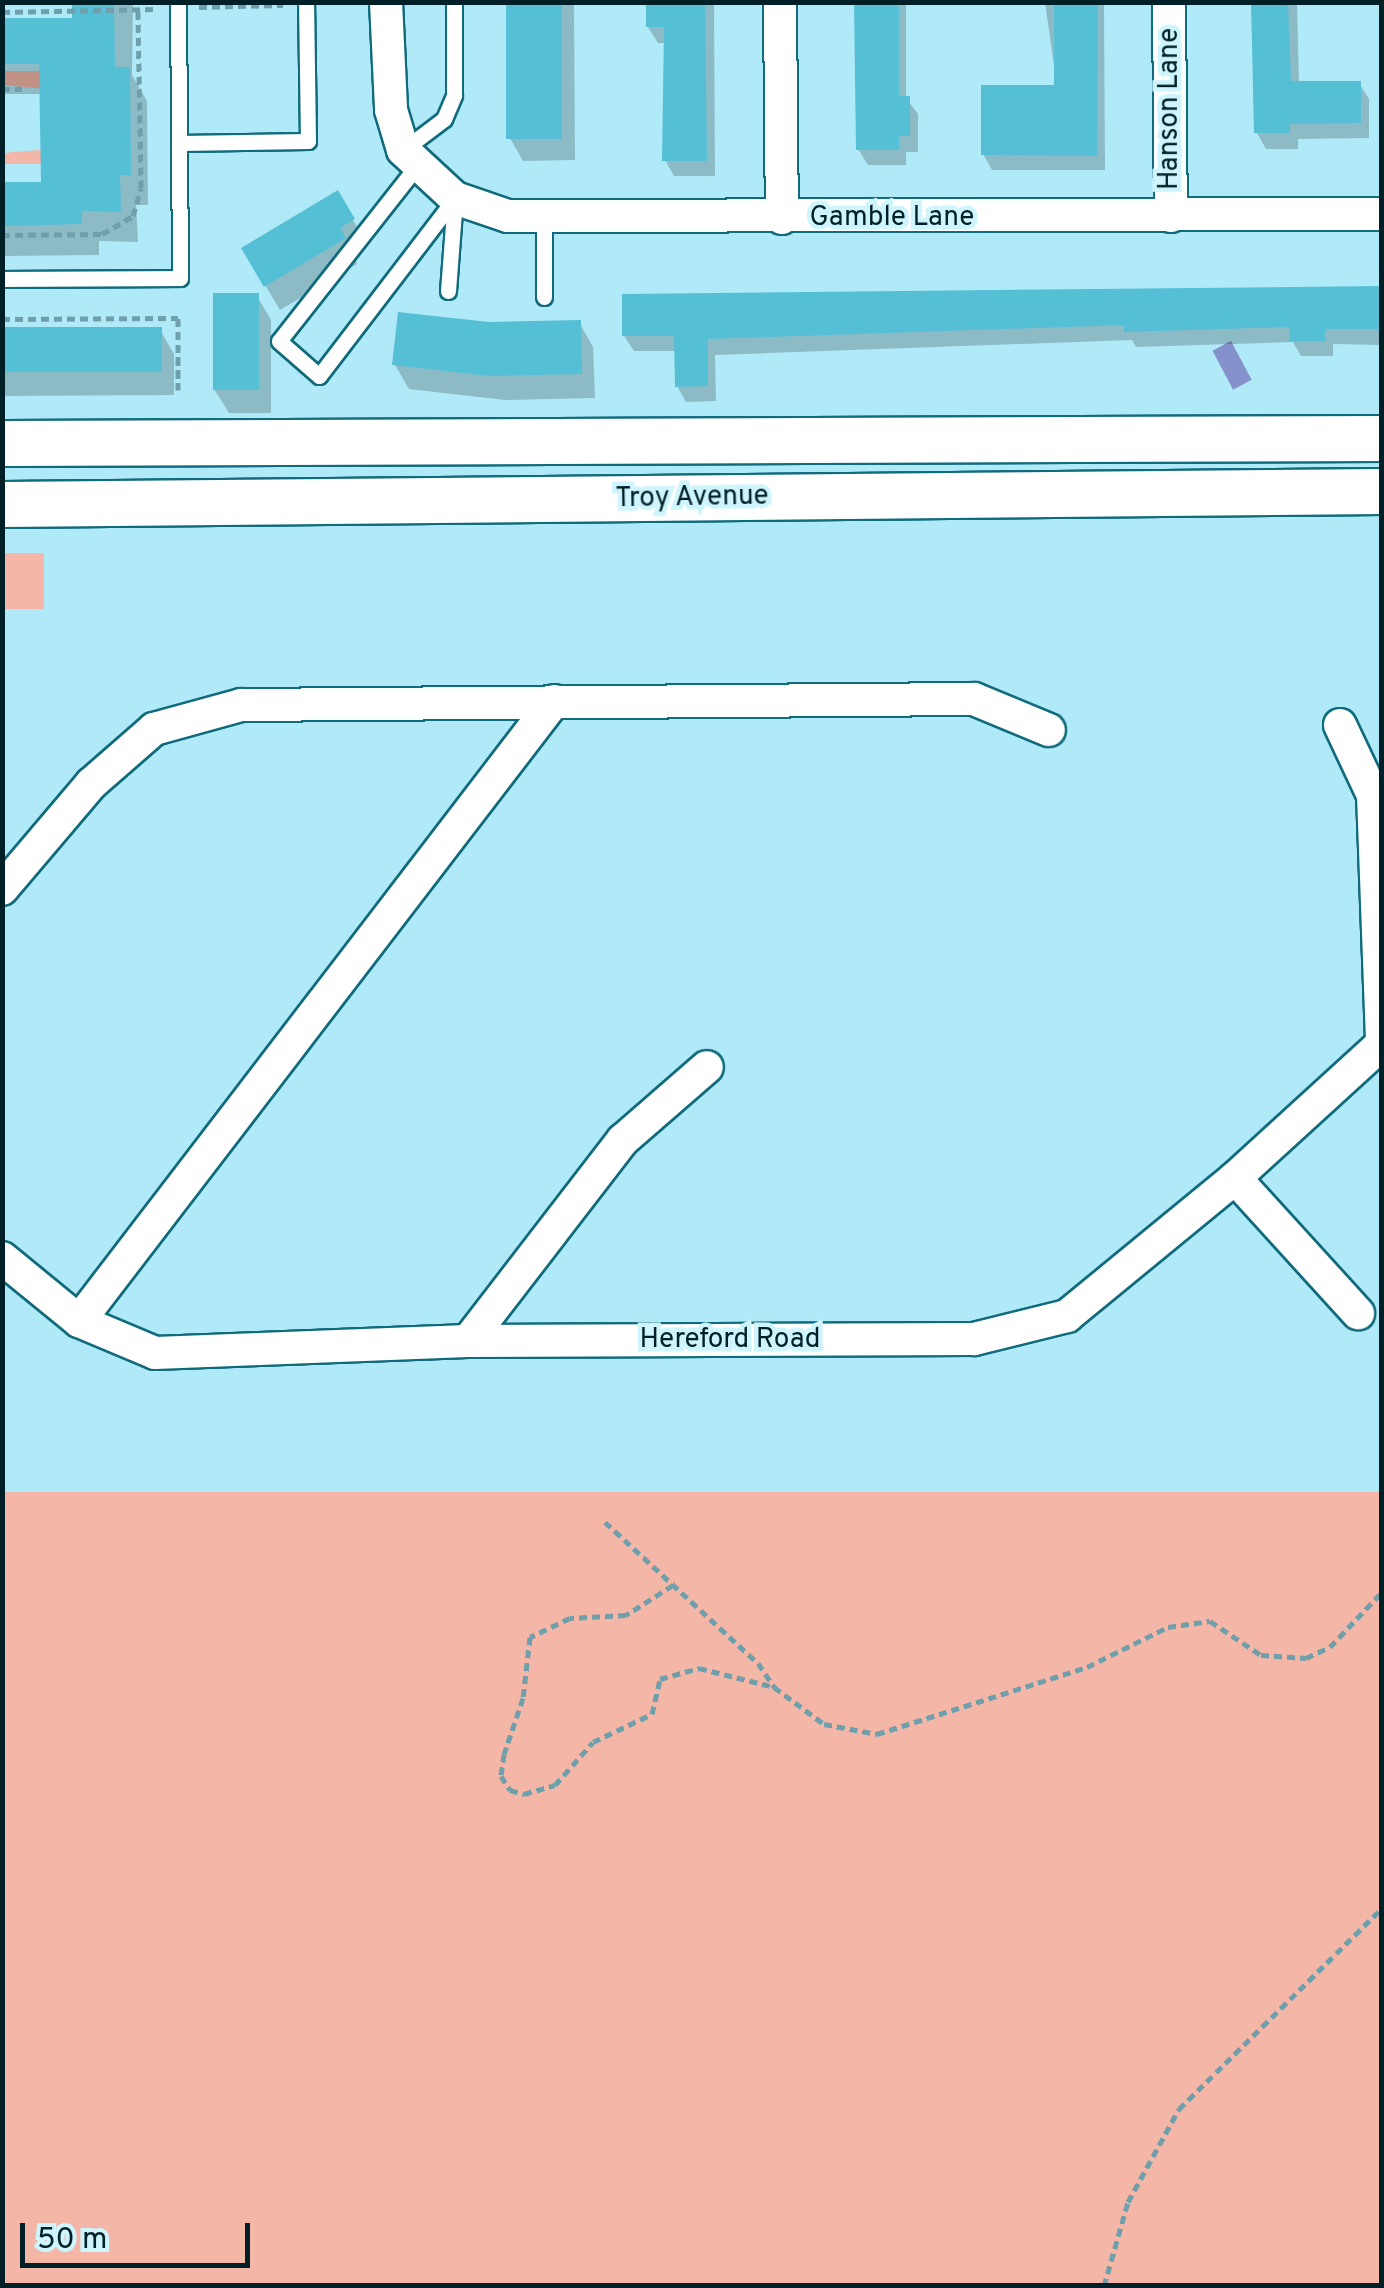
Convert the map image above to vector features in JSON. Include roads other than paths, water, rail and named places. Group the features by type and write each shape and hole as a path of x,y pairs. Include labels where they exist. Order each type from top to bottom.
{"main road":[{"name":"Troy Avenue","path":"2,443 1382,438"},
{"name":"Troy Avenue","path":"2,504 1382,491"}],"street":[{"path":"386,2 391,110 410,158"},
{"path":"780,2 782,218"},
{"name":"Hanson Lane","path":"1169,2 1171,216"},
{"name":"Gamble Lane","path":"410,158 454,198 492,212 544,218 1382,214"},
{"path":"3,887 91,784 154,729 241,705 974,699 1048,730"},
{"path":"79,1321 554,701"},
{"path":"1340,726 1373,795 1382,1040"},
{"name":"Hereford Road","path":"2,1258 79,1321 154,1353 468,1341 974,1339 1067,1316 1235,1178 1382,1040"},
{"path":"468,1341 623,1140 707,1068"},
{"path":"1235,1178 1358,1313"}],"lane":[{"path":"454,2 454,95 444,119 410,158 279,342 319,376 454,198"},
{"path":"180,143 308,141 306,4"},
{"path":"2,279 180,278 178,5"},
{"path":"448,290 454,198"},
{"path":"544,218 544,297"}],"water":[{"path":"1231,341 1252,380 1233,390 1212,351"}]}
